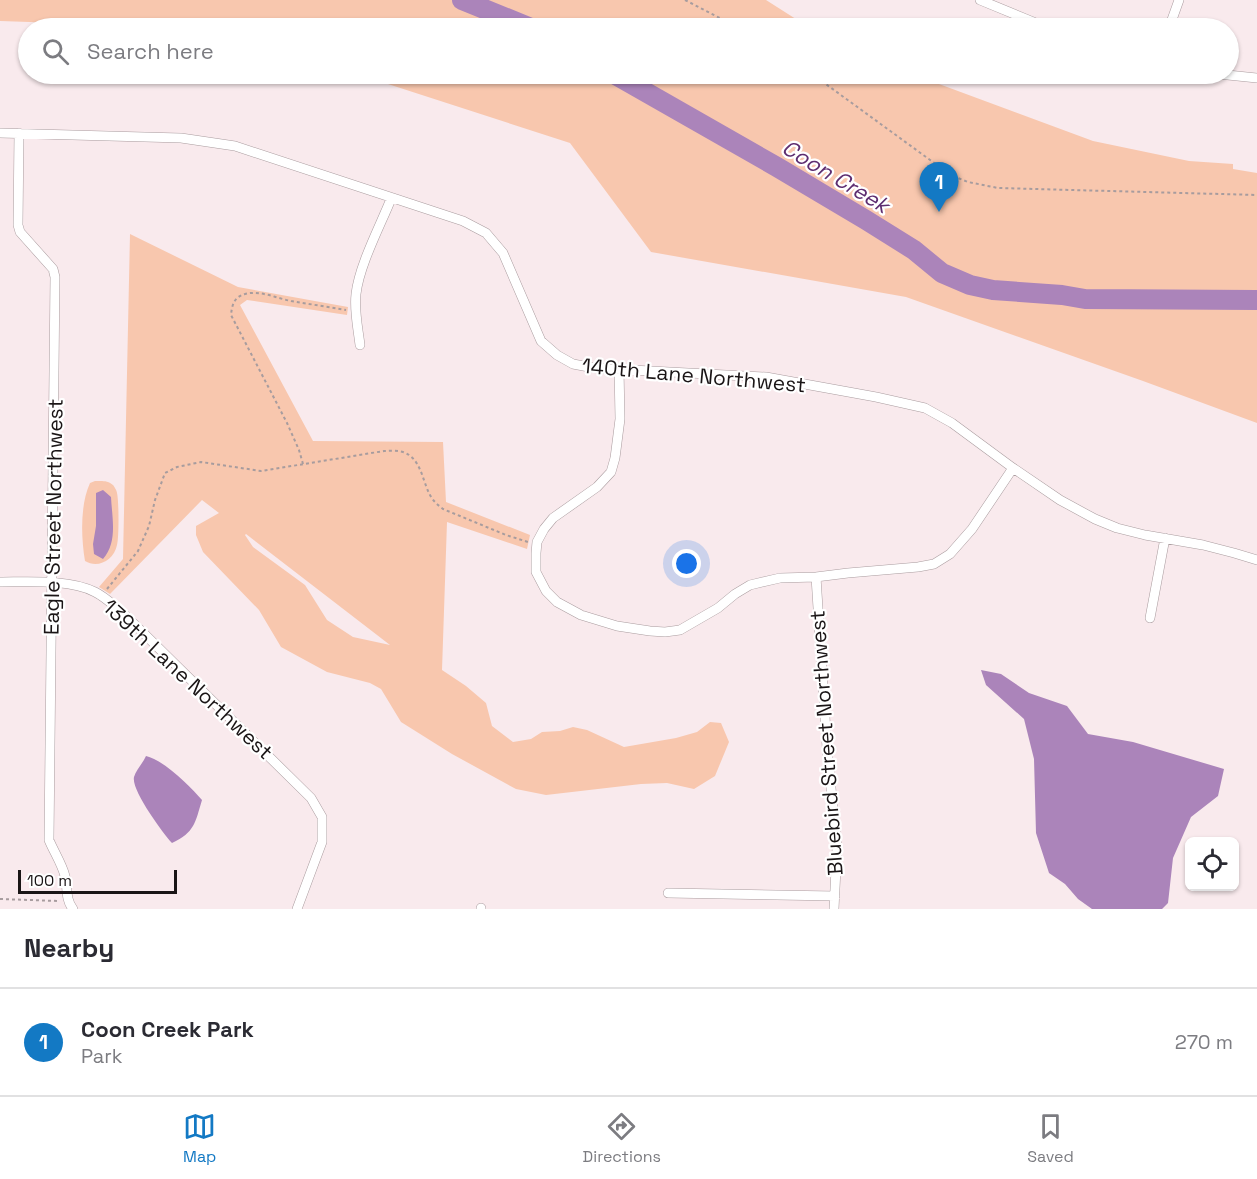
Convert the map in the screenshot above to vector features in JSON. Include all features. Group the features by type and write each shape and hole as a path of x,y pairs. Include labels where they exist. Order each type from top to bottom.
{"street":[{"path":"980,0 1024,18"},
{"path":"1173,18 1179,0"},
{"path":"1239,76 1257,78"},
{"name":"140th Lane Northwest","path":"0,133 170,137 235,146 463,221 486,233 503,253 541,341 557,355 573,364 594,368 766,377 925,408 952,423 1060,500 1095,519 1117,528 1234,552 1257,560"},
{"name":"Eagle Street Northwest","path":"19,133 18,225 20,232 53,269 55,277 49,840 65,876 70,905"},
{"path":"360,345 355,311 356,292 365,262 391,199"},
{"path":"619,368 620,419 611,472 597,487 553,518 537,543 536,553 536,572 546,591 557,602 581,615 616,626 665,632 680,630 750,585 780,578 816,577 934,564 950,554 972,529 1013,468"},
{"path":"1150,618 1165,538"},
{"name":"Bluebird Street Northwest","path":"816,577 827,748 837,848 834,909"},
{"name":"139th Lane Northwest","path":"0,582 77,585 96,592 122,612 311,798 322,818 322,842 297,909"},
{"path":"668,893 835,896"}],"path":[{"path":"684,0 719,18"},
{"path":"826,84 937,165 969,182 998,188 1257,195"},
{"path":"303,464 287,423 231,315 232,305 244,294 255,293 289,301 355,311"},
{"path":"108,587 138,551 149,526 165,473 177,467 201,462 261,471 384,451 401,451 410,455 418,465 429,494 443,509 506,535 537,543"},
{"path":"0,899 70,905"}],"shaded area":[{"path":"0,0 766,0 794,18 18,18 18,22 0,21"},
{"path":"388,84 939,84 1093,141 1189,161 1233,164 1233,169 1257,173 1257,423 906,297 651,252 570,143"},
{"path":"130,234 238,287 348,307 347,315 247,300 240,305 313,441 443,442 446,502 530,535 527,549 447,522 442,670 486,703 492,726 513,742 531,739 542,732 560,731 573,727 587,730 624,747 697,732 710,722 721,723 729,742 715,776 694,789 667,783 641,784 546,795 516,789 452,754 401,722 381,689 370,683 327,672 281,647 259,610 203,552 196,535 196,526 219,513 202,500 110,594 99,587 123,559","holes":["246,534 390,645 353,637 327,620 305,585 253,547"]},
{"path":"109,482 117,492 118,541 109,559 95,564 85,561 82,532 84,501 90,483"},
{"path":"103,490 111,497 113,529 111,545 103,559 94,554 93,544 96,526 96,493"},
{"path":"981,670 1001,674 1029,693 1067,706 1088,734 1133,742 1224,769 1218,796 1191,817 1173,858 1168,903 1162,909 1092,909 1078,899 1065,884 1049,873 1036,833 1034,759 1024,719 986,685"},
{"path":"146,756 169,768 202,800 190,831 172,843 149,811 134,783 135,774"}],"waterway":[{"name":"Coon Creek","path":"462,0 506,18"},
{"name":"Coon Creek","path":"632,84 866,220 914,250 942,273 970,285 993,290 1085,299 1257,300"}],"place":[{"name":"Coon Creek Park","path":"939,212"}]}
